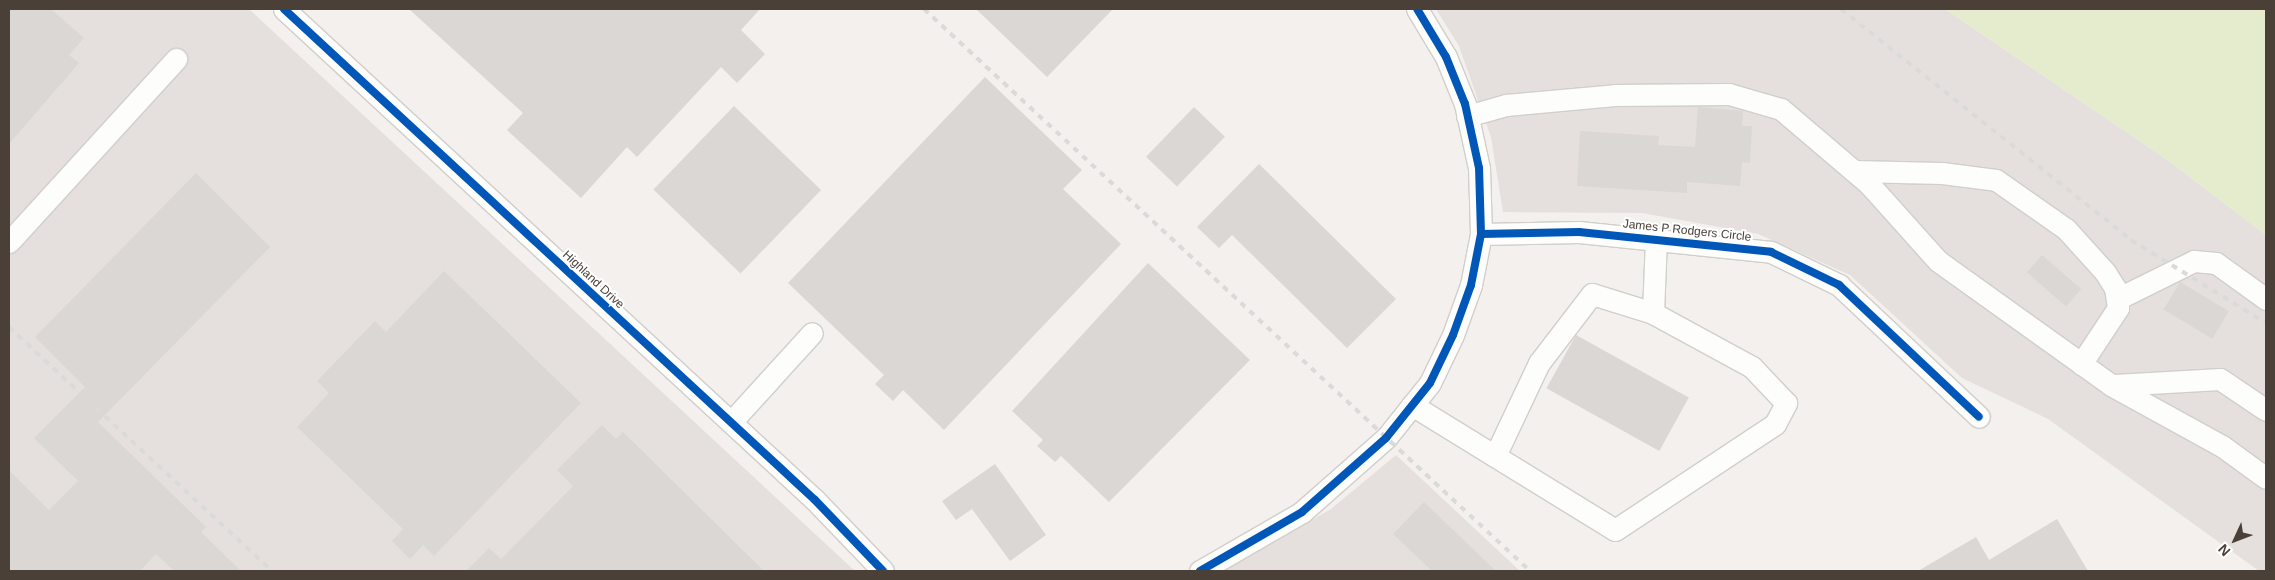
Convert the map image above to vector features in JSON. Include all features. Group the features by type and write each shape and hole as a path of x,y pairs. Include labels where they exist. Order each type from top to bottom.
{"street":[{"name":"Highland Drive","path":"284,9 731,422 883,571"},
{"path":"1200,571 1302,512 1386,438 1430,383 1453,334 1471,285 1481,234 1479,168 1467,116 1446,57 1417,9"},
{"path":"9,242 176,59"},
{"path":"1467,116 1506,105 1615,95 1730,94 1781,109 1854,172 1938,261 2111,385 2222,446 2266,478"},
{"path":"1854,172 1942,172 1996,180 2066,229 2105,272 2117,299 2118,308 2081,364"},
{"name":"James P Rodgers Circle","path":"1481,234 1578,232 1656,238 1752,248 1811,268 1877,316 1979,417"},
{"path":"1653,313 1656,238"},
{"path":"2117,299 2194,261 2216,264 2266,299"},
{"path":"1412,405 1615,530 1774,424 1786,403 1752,367 1653,313 1592,294 1539,363 1495,456"},
{"path":"731,422 812,333"},
{"path":"2111,385 2220,379 2266,410"}],"shaded area":[{"path":"9,9 249,9 855,571 9,571"},
{"path":"1436,9 1945,9 2166,159 2266,235 2266,571 2259,571 2048,419 1962,378 1850,275 1758,234 1642,213 1503,212 1491,137 1459,46"},
{"path":"1396,455 1520,571 1222,571 1331,509"}],"green space":[{"path":"1945,9 2266,9 2266,235 2166,159"}],"building":[{"path":"9,9 51,9 84,38 69,55 79,63 9,144"},
{"path":"409,9 760,9 741,30 765,54 737,83 721,67 637,157 627,147 581,198 507,130 523,113"},
{"path":"976,9 1113,9 1047,77"},
{"path":"985,77 1082,170 1063,189 1121,244 944,430 903,390 893,401 875,384 884,375 788,283"},
{"path":"734,106 821,190 740,273 653,189"},
{"path":"1194,107 1225,137 1177,187 1146,157"},
{"path":"1698,107 1743,111 1742,126 1752,126 1750,163 1742,162 1740,186 1687,182 1687,193 1577,186 1580,131 1659,136 1658,145 1695,147"},
{"path":"1259,164 1396,299 1347,348 1232,235 1219,248 1197,227"},
{"path":"196,173 270,247 98,422 206,527 201,532 241,571 174,571 156,554 140,571 9,571 9,470 49,510 78,481 34,438 85,387 35,337"},
{"path":"2042,255 2081,289 2066,306 2027,272"},
{"path":"1148,263 1250,360 1109,502 1061,456 1055,462 1037,446 1043,440 1012,411"},
{"path":"444,271 581,403 434,556 423,545 410,559 392,541 403,529 297,427 329,393 317,381 375,321 386,332"},
{"path":"2180,282 2229,311 2212,339 2164,309"},
{"path":"1576,335 1689,398 1659,451 1546,388"},
{"path":"602,425 616,439 623,432 764,571 466,571 489,548 501,559 573,486 557,470"},
{"path":"995,464 1046,535 1010,561 972,509 956,520 942,501"},
{"path":"1424,502 1496,571 1432,571 1393,534"},
{"path":"2057,519 2088,571 1918,571 1976,537 1989,560"}],"railway":[{"path":"924,9 1530,571"},
{"path":"1841,9 2131,240 2266,323"},
{"path":"9,327 79,392"},
{"path":"96,408 272,571"}],"cycle path":[{"path":"284,9 815,500 883,571"},
{"path":"1200,571 1302,512 1386,438 1430,383 1453,335 1471,285 1481,234 1479,168 1465,104 1446,57 1417,9"},
{"path":"1481,234 1579,232 1771,252 1839,285 1979,417"}]}
